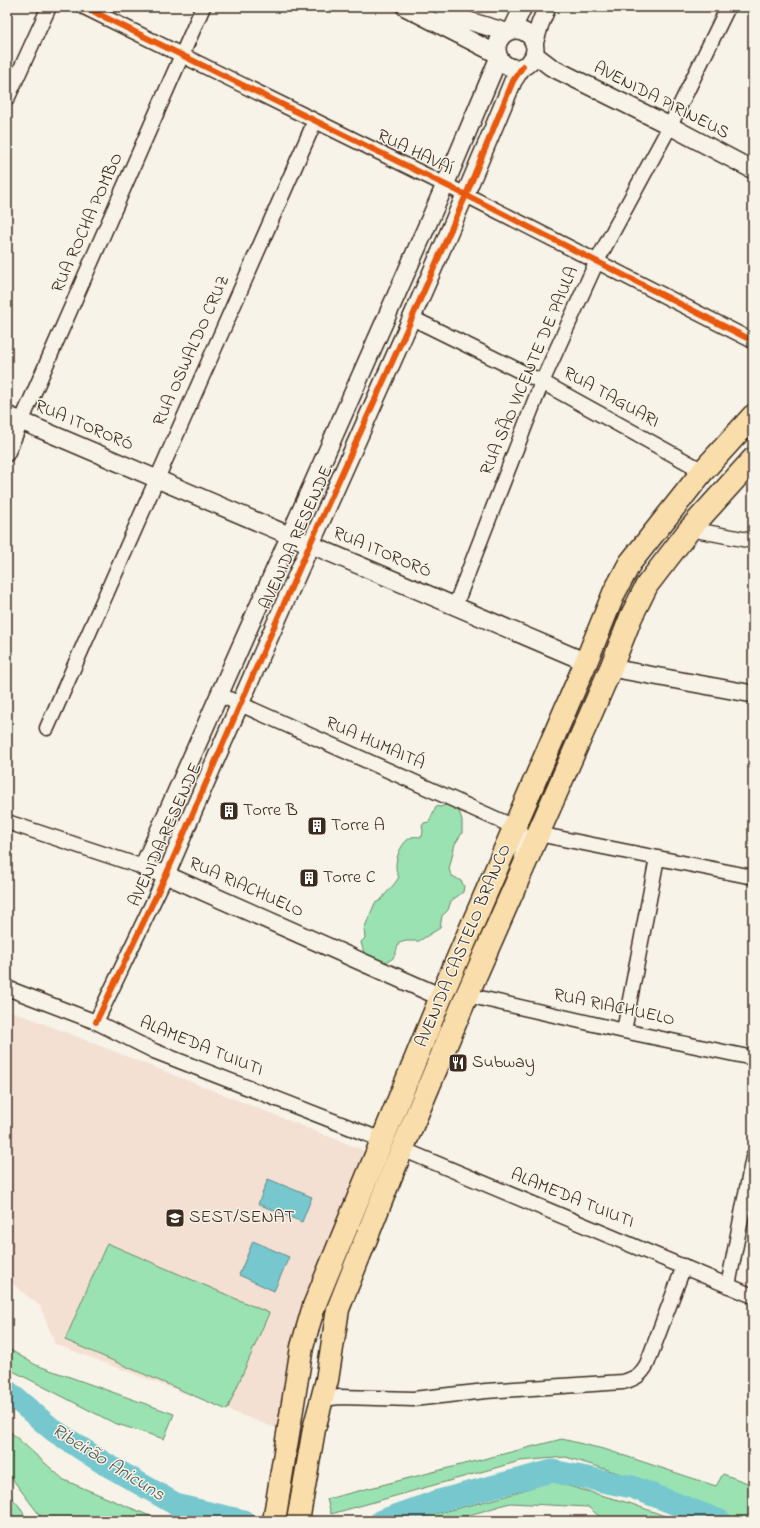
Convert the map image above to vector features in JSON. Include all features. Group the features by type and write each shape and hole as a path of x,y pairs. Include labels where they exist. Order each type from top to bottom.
{"main road":[{"name":"AVENIDA CASTELO BRANCO","path":"274,1521 302,1347 314,1306 441,997 515,828 614,593 630,563 703,471 753,416"},
{"name":"AVENIDA CASTELO BRANCO","path":"298,1521 314,1429 330,1392 338,1309 402,1149 467,995 611,668 631,617 647,585 690,529 753,459"}],"street":[{"path":"7,99 49,7"},
{"name":"RUA HAVAÍ","path":"84,7 466,195 753,341"},
{"name":"RUA ROCHA POMBO","path":"7,454 14,418 182,56 203,7"},
{"path":"405,7 498,55 505,64 514,68 530,57 530,35 522,30 509,31 469,21 442,7"},
{"path":"498,55 497,46 500,38 509,31 523,7"},
{"name":"AVENIDA RESENDE","path":"96,1022 166,875 310,544 466,195 513,81 530,57 547,7"},
{"name":"RUA SÃO VICENTE DE PAULA","path":"455,606 542,382 598,261 670,126 728,7"},
{"name":"AVENIDA RESENDE","path":"143,867 445,185 498,55"},
{"name":"AVENIDA PIRINEUS","path":"530,57 670,126 753,170"},
{"name":"RUA OSWALDO CRUZ","path":"47,728 315,121"},
{"path":"418,246 439,256"},
{"name":"RUA TAGUARI","path":"412,318 542,382 703,471"},
{"name":"RUA ITORORÓ","path":"14,418 586,662"},
{"path":"690,529 753,541"},
{"path":"611,668 753,694"},
{"name":"RUA HUMAITÁ","path":"220,695 239,705 515,828"},
{"name":"RUA RIACHUELO","path":"7,822 166,875 441,997"},
{"path":"515,828 521,831 524,836 519,877"},
{"path":"538,834 753,877"},
{"path":"624,1031 657,858"},
{"name":"ALAMEDA TUIUTI","path":"7,988 96,1022 154,1051 382,1140"},
{"name":"RUA RIACHUELO","path":"467,995 624,1031 753,1058"},
{"name":"ALAMEDA TUIUTI","path":"402,1149 753,1296"},
{"path":"728,1286 753,1157"},
{"path":"330,1392 413,1399 456,1394 622,1382 634,1379 642,1373 647,1364 684,1266"}],"shaded area":[{"name":"SEST/SENAT","path":"7,1009 368,1152 368,1158 299,1318 278,1429 55,1344 40,1306 7,1279"}],"green space":[{"path":"448,804 459,811 462,820 462,833 455,844 449,869 451,875 461,881 464,886 463,892 451,901 448,910 442,916 440,928 419,941 406,941 399,943 393,958 390,960 383,962 375,961 365,954 361,942 365,938 364,929 375,903 381,900 399,877 396,861 404,844 412,837 422,837 422,826 424,823 429,822 436,806 440,807"},
{"path":"107,1243 269,1313 227,1410 65,1340"},
{"path":"7,1348 36,1365 174,1414 164,1439 114,1423 7,1368"},
{"path":"7,1429 64,1480 162,1521 44,1521 7,1472"},
{"path":"562,1439 607,1450 716,1486 723,1474 753,1485 753,1521 742,1521 641,1480 566,1457 520,1461 331,1514 327,1499"},
{"path":"551,1481 629,1503 679,1521 605,1521 588,1507 510,1503 449,1521 406,1521 503,1497"},
{"path":"7,1492 19,1506 28,1521 7,1521"}],"water":[{"path":"268,1179 312,1197 302,1222 258,1204"},
{"path":"253,1241 289,1257 274,1291 239,1275"}],"waterway":[{"name":"Ribeirão Anicuns","path":"7,1391 53,1430 102,1462 179,1506 243,1521"},
{"name":"Ribeirão Anicuns","path":"381,1521 438,1501 552,1471 632,1487 720,1521"}],"cycle path":[{"path":"84,7 466,195 753,341"},
{"path":"96,1022 166,875 310,544 466,195 513,81 523,66"}],"place":[{"name":"Torre B","path":"229,811"},
{"name":"Torre A","path":"317,826"},
{"name":"Torre C","path":"309,878"},
{"name":"Subway","path":"458,1063"},
{"name":"SEST/SENAT","path":"175,1218"}]}
